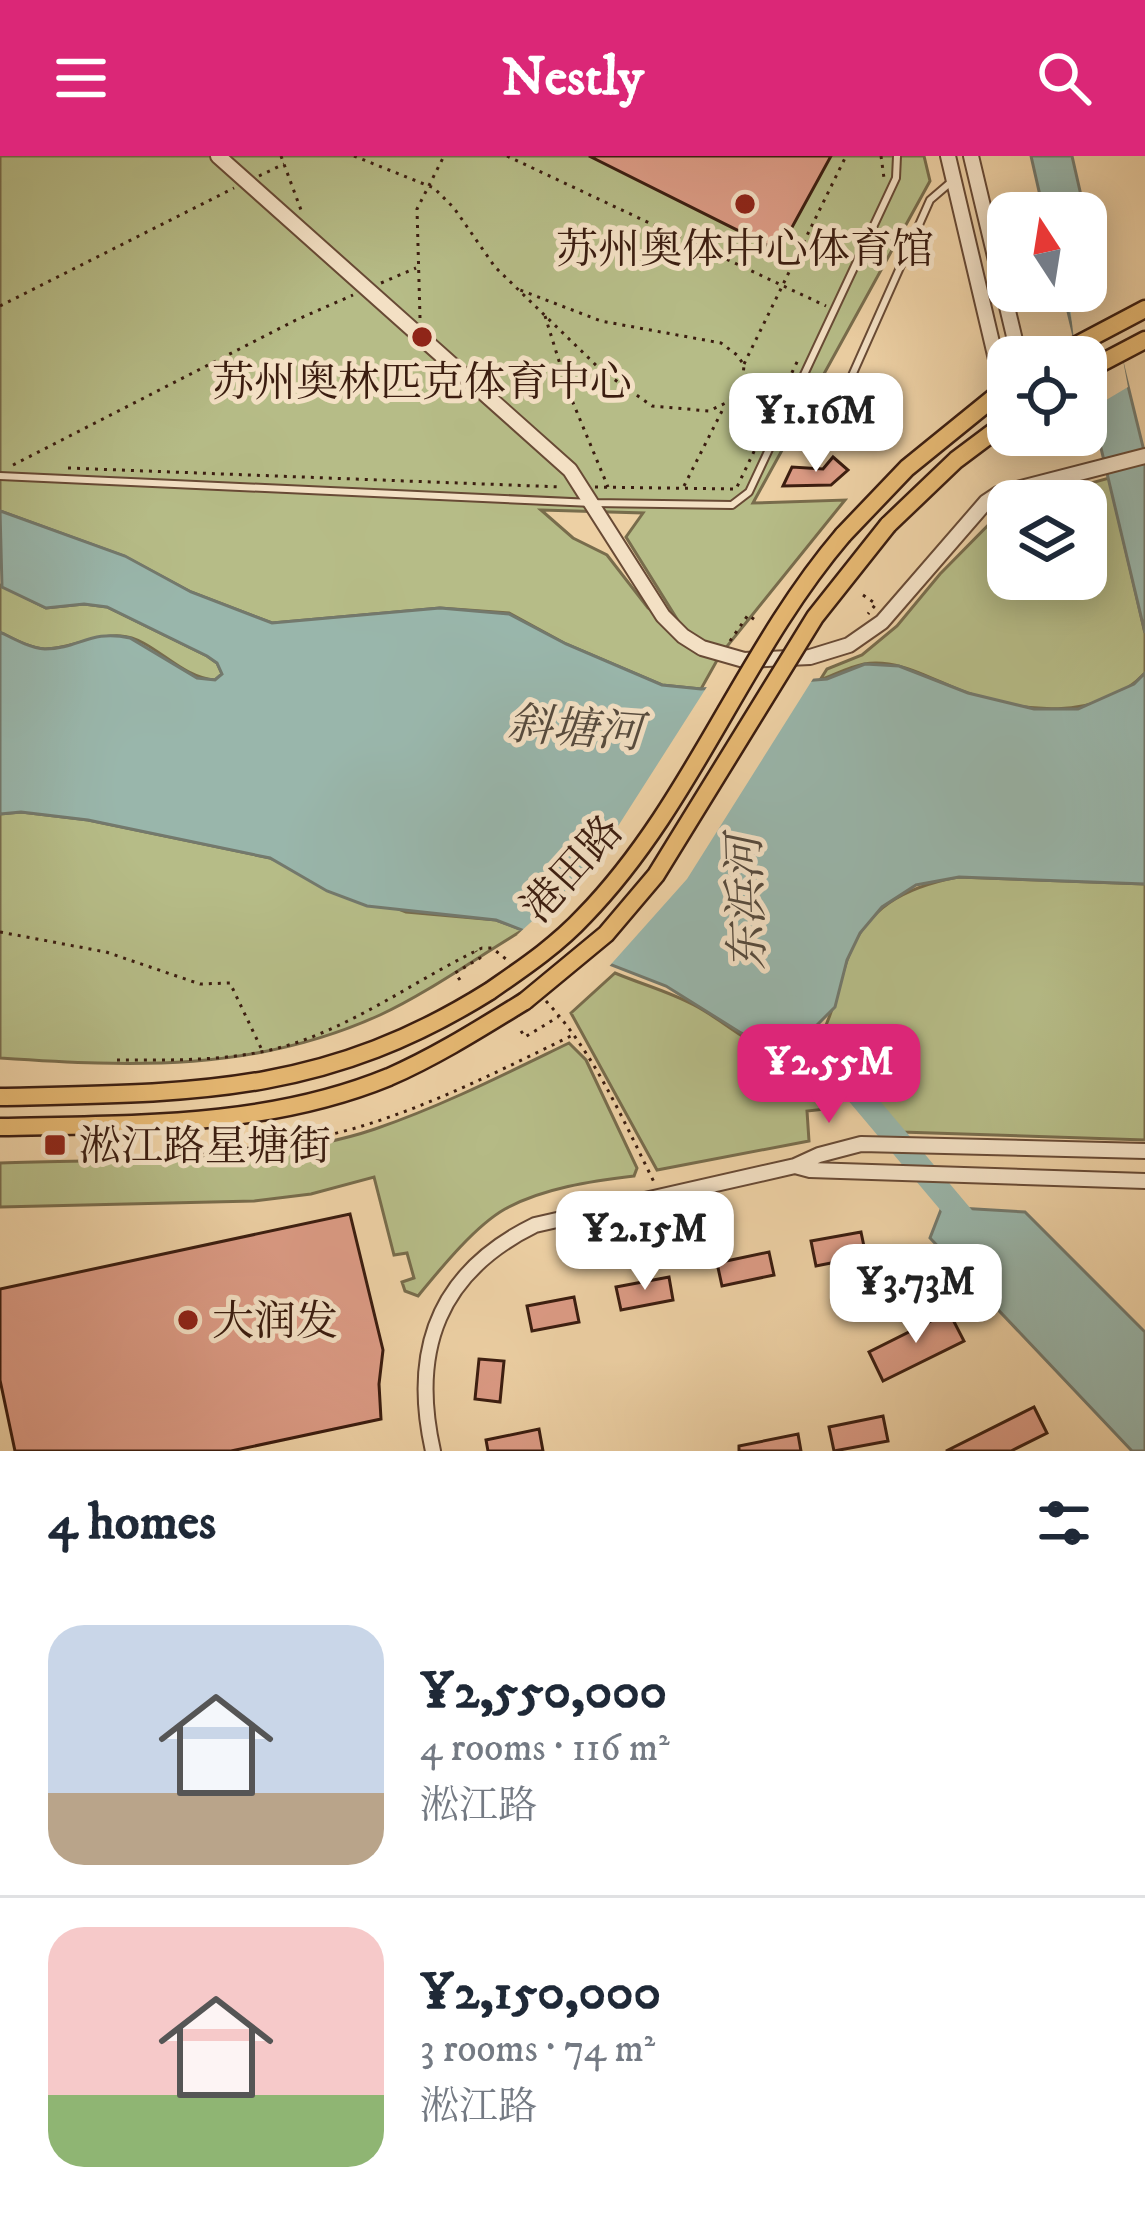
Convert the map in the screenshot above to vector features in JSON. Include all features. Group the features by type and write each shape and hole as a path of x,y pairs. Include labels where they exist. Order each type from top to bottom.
{"main road":[{"path":"1092,336 1145,309"},
{"path":"1107,360 1145,340"},
{"name":"港田路","path":"0,1097 165,1094 272,1081 372,1053 490,991 566,934 622,873 687,779 806,584 843,536 907,468 987,405"},
{"name":"港田路","path":"0,1127 178,1122 301,1105 387,1077 436,1054 525,1000 606,934 656,874 815,617 888,525 987,437"}],"street":[{"path":"218,156 570,470 662,616 682,636 720,655 744,660 810,657 849,646 882,622 998,494 1145,456"},
{"path":"948,156 992,336"},
{"path":"971,156 1014,336"},
{"path":"434,1451 424,1393 426,1354 438,1318 458,1284 499,1245 535,1225 878,1143 1145,1151"},
{"path":"963,1144 963,1175"},
{"path":"795,1166 1145,1181"}],"lane":[{"path":"0,476 719,507 742,500 896,178 897,156"},
{"path":"818,452 931,200 953,180"}],"path":[{"path":"281,156 303,217"},
{"path":"354,156 427,184 454,208 495,266 601,370 652,406 694,412 725,406"},
{"path":"422,338 417,209 444,156"},
{"path":"507,156 834,310"},
{"path":"683,488 725,406 742,388 744,365 846,156"},
{"path":"0,306 284,164"},
{"path":"374,286 417,268"},
{"path":"520,290 601,321 721,344 744,365"},
{"path":"11,466 360,292"},
{"path":"545,314 568,393 608,487"},
{"path":"862,620 876,604 863,595"},
{"path":"729,642 748,615 755,620"},
{"path":"0,932 106,952 200,984 230,983 261,1052"},
{"path":"460,980 454,973 480,958 476,951"},
{"path":"521,1031 525,1036 560,1016"},
{"path":"130,1159 231,1150 350,1129 411,1109 576,1034"}],"green space":[{"name":"苏州奥林匹克体育中心","path":"0,156 924,156 930,181 753,503 845,500 720,655 701,689 662,685 566,644 509,613 440,608 272,623 191,592 124,556 0,511","holes":["541,510 643,513 626,537 694,639 648,608 607,555 573,538"]},
{"path":"1109,478 1145,633 1145,673 1126,689 1105,700 1058,709 985,699 889,664 864,664 820,680 827,669 862,655 897,626 987,526 987,600 1107,600 1107,480 1102,480"},
{"path":"0,585 46,608 107,607 207,656 222,674 215,680 202,677 144,643 121,636 54,648 27,645 0,632"},
{"path":"0,814 88,820 270,858 406,912 496,920 523,930 380,1015 287,1047 240,1056 146,1063 0,1058"},
{"path":"958,877 1145,884 1145,1140 901,1132 822,1034 846,963 864,927 904,894"},
{"path":"615,973 685,1000 761,1046 812,1053 830,1071 835,1108 807,1111 809,1141 657,1170 571,1013"},
{"path":"569,1043 586,1060 637,1168 634,1176 551,1191 505,1209 470,1237 418,1296 405,1291 402,1282 414,1278 407,1253 394,1255 374,1177 311,1194 254,1201 0,1207 0,1163 238,1155 332,1141 425,1110"}],"water":[{"path":"1031,156 1072,156 1080,192 1039,192"},
{"path":"1107,300 1145,455 1145,633 1103,456 1107,456 1107,336 1074,336 1068,312 1107,312"},
{"name":"斜塘河","path":"0,511 125,556 191,592 272,623 440,608 509,614 662,685 701,689 827,679 865,664 899,666 968,693 1034,709 1078,709 1134,684 1145,673 1145,884 959,877 916,885 882,907 860,933 847,960 835,1007 801,1041 779,1048 741,1033 666,986 496,920 367,906 327,891 270,858 88,820 0,814 0,632 45,649 105,636 130,638 197,678 215,680 222,674 207,656 107,607 46,608 2,587"},
{"path":"942,1207 1025,1212 1145,1332 1145,1451 1132,1451 930,1238"}],"pier":[{"path":"1107,286 1128,387 1107,400 1107,336 1074,336 1071,312 1107,312"},
{"path":"816,674 687,879 605,971 517,935 566,890 613,834 710,682"}],"building":[{"name":"苏州奥体中心体育馆","path":"589,156 831,156 779,251"},
{"path":"833,457 848,470 831,485 783,486 792,467 823,469"},
{"name":"大润发","path":"350,1214 383,1350 381,1419 231,1451 15,1451 0,1380 0,1289"},
{"path":"861,1232 866,1256 816,1266 811,1241"},
{"path":"769,1252 774,1275 722,1286 717,1263"},
{"path":"669,1277 673,1300 621,1310 616,1287"},
{"path":"574,1297 579,1322 532,1331 527,1306"},
{"path":"949,1312 964,1341 883,1381 869,1352"},
{"path":"479,1359 504,1361 500,1402 475,1399"},
{"path":"1034,1407 1047,1433 1011,1451 946,1451"},
{"path":"883,1416 888,1441 834,1451 829,1427"},
{"path":"539,1429 543,1451 488,1451 486,1440"},
{"path":"798,1434 801,1451 739,1451 739,1446"}],"waterway":[{"name":"东浜河","path":"791,1007 791,1014 973,1230"}],"place":[{"name":"苏州奥体中心体育馆","path":"745,204"},
{"name":"苏州奥林匹克体育中心","path":"422,337"},
{"name":"淞江路星塘街","path":"55,1145"},
{"name":"大润发","path":"188,1320"}]}
